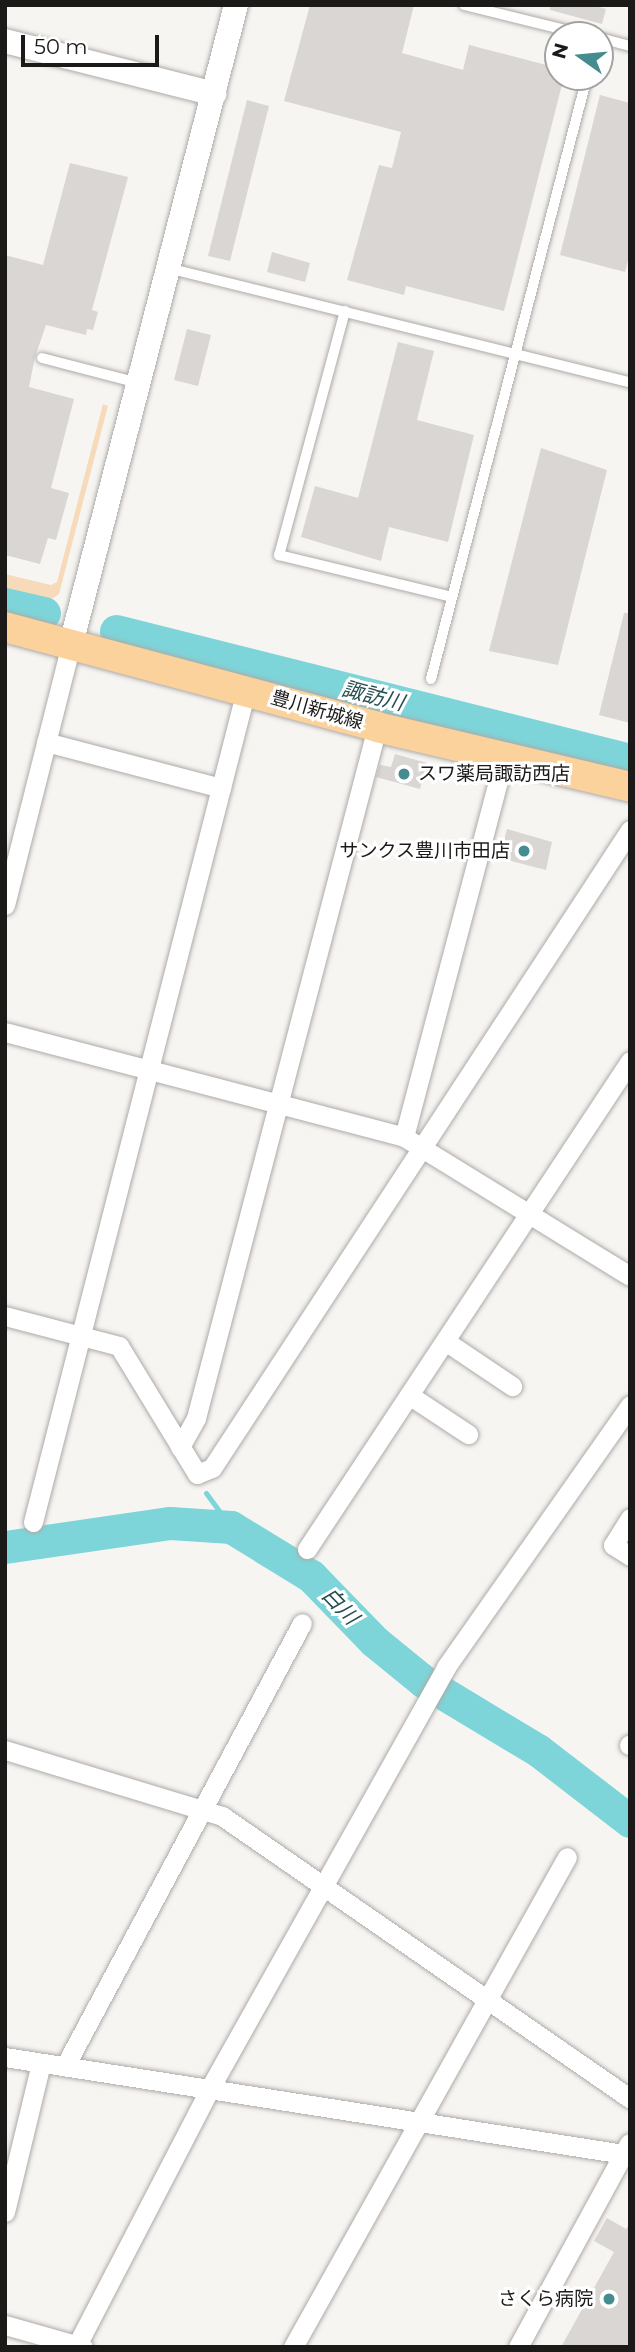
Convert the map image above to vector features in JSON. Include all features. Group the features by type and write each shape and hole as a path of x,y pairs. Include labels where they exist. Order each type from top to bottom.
{"main road":[{"name":"豊川新城線","path":"5,627 377,727 630,787"}],"street":[{"path":"5,905 11,857 46,742 236,5"},
{"path":"5,41 214,94"},
{"path":"33,1522 247,690"},
{"path":"180,1447 196,1418 377,727"},
{"path":"46,742 221,788"},
{"path":"404,1137 505,756"},
{"path":"5,1316 119,1346 197,1474 212,1468 630,830"},
{"path":"5,1032 279,1101 404,1137 531,1211 630,1276"},
{"path":"307,1549 630,1061"},
{"path":"445,1341 512,1386"},
{"path":"409,1395 468,1434"},
{"path":"5,2325 78,2346 209,2088 326,1888 444,1672 630,1405"},
{"path":"630,1518 613,1545 630,1556"},
{"path":"65,2066 302,1623"},
{"path":"5,1750 222,1816 491,1999 630,2098"},
{"path":"293,2347 491,1999 567,1857"},
{"path":"5,2057 419,2123 628,2150 518,2347"},
{"path":"5,2213 41,2063"}],"lane":[{"path":"464,5 544,25"},
{"path":"431,679 583,91"},
{"path":"168,268 630,382"},
{"path":"345,311 279,555 452,597"},
{"path":"41,358 139,383"}],"shaded area":[{"path":"103,404 108,406 59,594 41,606 5,597 5,574 51,585 57,582"}],"building":[{"path":"310,5 414,5 402,53 463,70 469,45 544,64 544,91 560,91 504,311 406,286 404,295 347,280 379,165 392,168 401,132 284,101"},
{"path":"550,5 592,5 606,9 603,21 591,21 550,10"},
{"path":"600,95 630,103 630,253 625,272 560,255"},
{"path":"247,100 269,106 230,261 208,256"},
{"path":"70,163 128,177 92,310 98,312 93,330 87,329 86,335 46,325 35,357 29,387 74,399 51,488 69,493 56,540 48,538 40,564 5,555 5,255 43,265"},
{"path":"272,252 310,263 305,282 267,272"},
{"path":"187,329 211,335 198,386 174,380"},
{"path":"398,342 434,351 417,420 474,435 448,542 389,527 381,561 301,537 315,486 358,498"},
{"path":"541,448 607,470 558,665 489,651"},
{"path":"624,613 630,613 630,723 599,715"},
{"path":"395,754 427,763 420,789 376,777 380,765 391,767"},
{"path":"507,829 552,842 546,870 499,858"},
{"name":"さくら病院","path":"607,2218 626,2229 630,2223 630,2347 561,2347 614,2252 594,2241"}],"waterway":[{"name":"諏訪川","path":"5,604 44,613"},
{"name":"諏訪川","path":"116,631 630,760"},
{"path":"206,1493 231,1527"},
{"name":"白川","path":"5,1547 170,1523 231,1527 311,1576 374,1641 423,1681 539,1751 630,1821"}],"place":[{"name":"スワ薬局諏訪西店","path":"404,774"},
{"name":"サンクス豊川市田店","path":"524,851"},
{"name":"さくら病院","path":"609,2299"}]}
